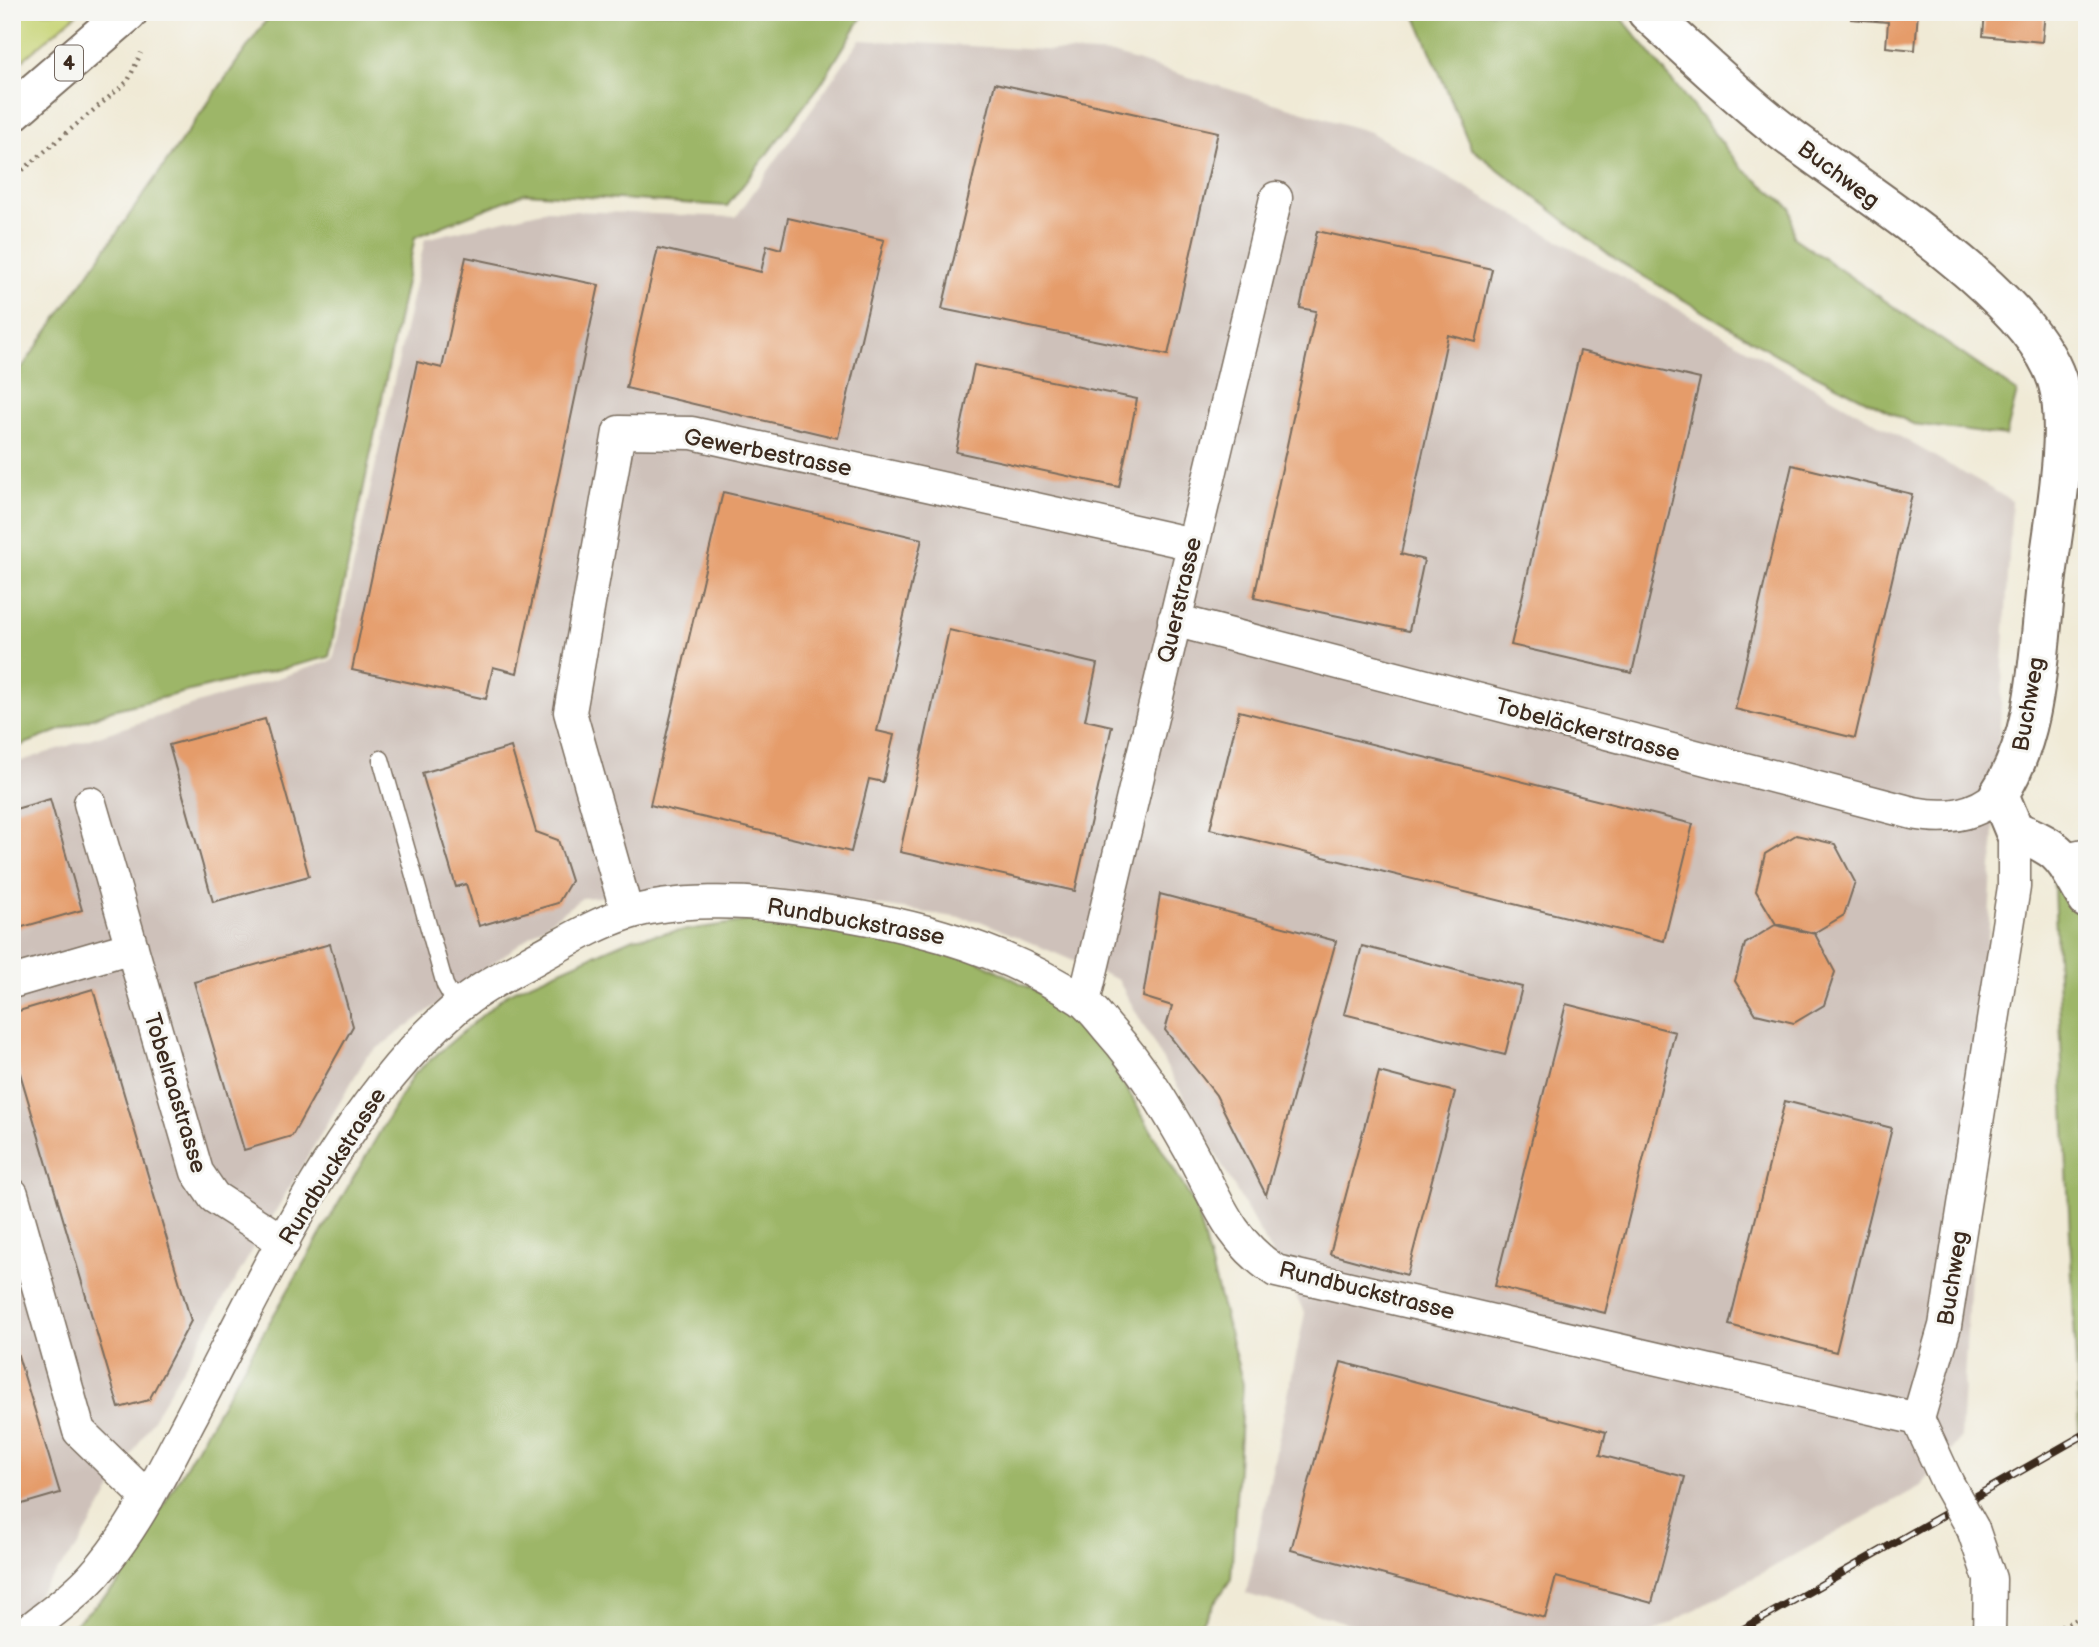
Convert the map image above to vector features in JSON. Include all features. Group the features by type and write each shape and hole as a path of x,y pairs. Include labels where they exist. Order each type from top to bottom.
{"street":[{"name":"4","path":"12,112 128,12"},
{"name":"Buchweg","path":"1647,12 1774,125 1945,252 1994,293 2031,332 2057,381 2063,432 2036,670 2017,764 1999,794 2014,830 2014,887 1945,1326 1918,1419"},
{"name":"Querstrasse","path":"1084,1002 1276,198"},
{"name":"Gewerbestrasse","path":"628,913 570,712 619,432 692,433 1193,544"},
{"name":"Tobeläckerstrasse","path":"1174,620 1913,813 1933,817 1958,815 1977,810 1999,794"},
{"name":"Tobelraastrasse","path":"90,803 197,1172 214,1197 284,1242"},
{"path":"2014,830 2048,844 2073,849 2087,899"},
{"name":"Rundbuckstrasse","path":"23,1635 92,1578 148,1498 284,1242 351,1127 382,1084 410,1052 457,1006 557,946 628,913 712,903 762,903 936,932 992,952 1084,1002 1140,1065 1189,1149 1233,1234 1253,1256 1276,1271 1918,1419"},
{"path":"12,982 132,947"},
{"path":"12,1194 79,1431 148,1498"},
{"path":"1918,1419 1948,1484 1973,1529 1990,1579 1989,1635"}],"lane":[{"path":"381,759 445,985 457,1006"}],"path":[{"path":"12,179 128,81 142,50"},
{"path":"2052,1635 2054,1629 2087,1615"}],"shaded area":[{"path":"860,40 1113,54 1370,132 2012,501 1961,1438 1921,1486 1649,1635 1390,1635 1246,1594 1305,1313 1118,980 980,921 759,887 582,898 367,1056 77,1548 12,1624 12,764 333,660 425,239 547,210 736,217"}],"green space":[{"path":"12,12 79,12 12,69"},
{"path":"272,12 865,12 821,84 727,206 525,193 415,237 329,657 112,710 12,749 12,382"},
{"path":"1414,12 1617,12 1741,167 1791,208 1793,237 2017,392 2006,436 1913,424 1779,356 1616,260 1471,148"},
{"path":"2087,841 2087,1599 2053,868"},
{"path":"768,918 924,932 1085,1017 1195,1206 1243,1384 1231,1579 1193,1635 63,1635 117,1585 413,1075 508,993 633,938"}],"building":[{"path":"1851,12 1918,12 1915,50 1886,47 1888,22 1851,19"},
{"path":"1985,12 2045,12 2042,42 1983,36"},
{"path":"995,83 1218,132 1168,355 942,309"},
{"path":"788,218 884,240 838,438 626,388 658,248 761,272 767,245 781,249"},
{"path":"1317,231 1492,269 1476,342 1448,335 1401,554 1424,560 1409,631 1254,598 1316,311 1300,308"},
{"path":"466,257 599,285 517,673 493,667 486,699 352,670 417,362 442,368"},
{"path":"1580,351 1700,379 1632,673 1511,645"},
{"path":"974,365 1137,399 1119,487 956,452"},
{"path":"1792,465 1912,494 1855,738 1735,709"},
{"path":"723,492 922,539 877,731 894,735 883,782 869,779 851,852 650,805"},
{"path":"949,630 1097,664 1085,720 1112,726 1075,891 900,852"},
{"path":"1239,711 1693,824 1664,941 1210,829"},
{"path":"265,719 309,876 213,902 169,745"},
{"path":"511,747 536,832 558,840 571,881 558,903 479,926 466,884 456,887 422,773"},
{"path":"50,799 82,910 12,930 12,810"},
{"path":"1796,835 1835,844 1855,882 1844,915 1814,933 1776,924 1756,891 1765,854"},
{"path":"1160,894 1336,941 1266,1195 1216,1095 1165,1030 1172,1006 1143,997"},
{"path":"1775,925 1815,934 1835,972 1824,1005 1794,1023 1756,1014 1735,981 1745,944"},
{"path":"330,944 353,1026 292,1136 244,1150 194,982"},
{"path":"1362,946 1522,987 1505,1055 1344,1014"},
{"path":"93,989 191,1321 149,1400 119,1408 12,1046 12,1013"},
{"path":"1566,1004 1675,1032 1605,1313 1495,1286"},
{"path":"1379,1072 1455,1092 1407,1275 1330,1254"},
{"path":"1785,1101 1892,1128 1836,1352 1729,1325"},
{"path":"12,1336 60,1493 12,1507"},
{"path":"1341,1362 1606,1432 1600,1455 1685,1477 1652,1603 1556,1577 1545,1618 1291,1550"}],"railway":[{"path":"1733,1635 2087,1433"}]}
